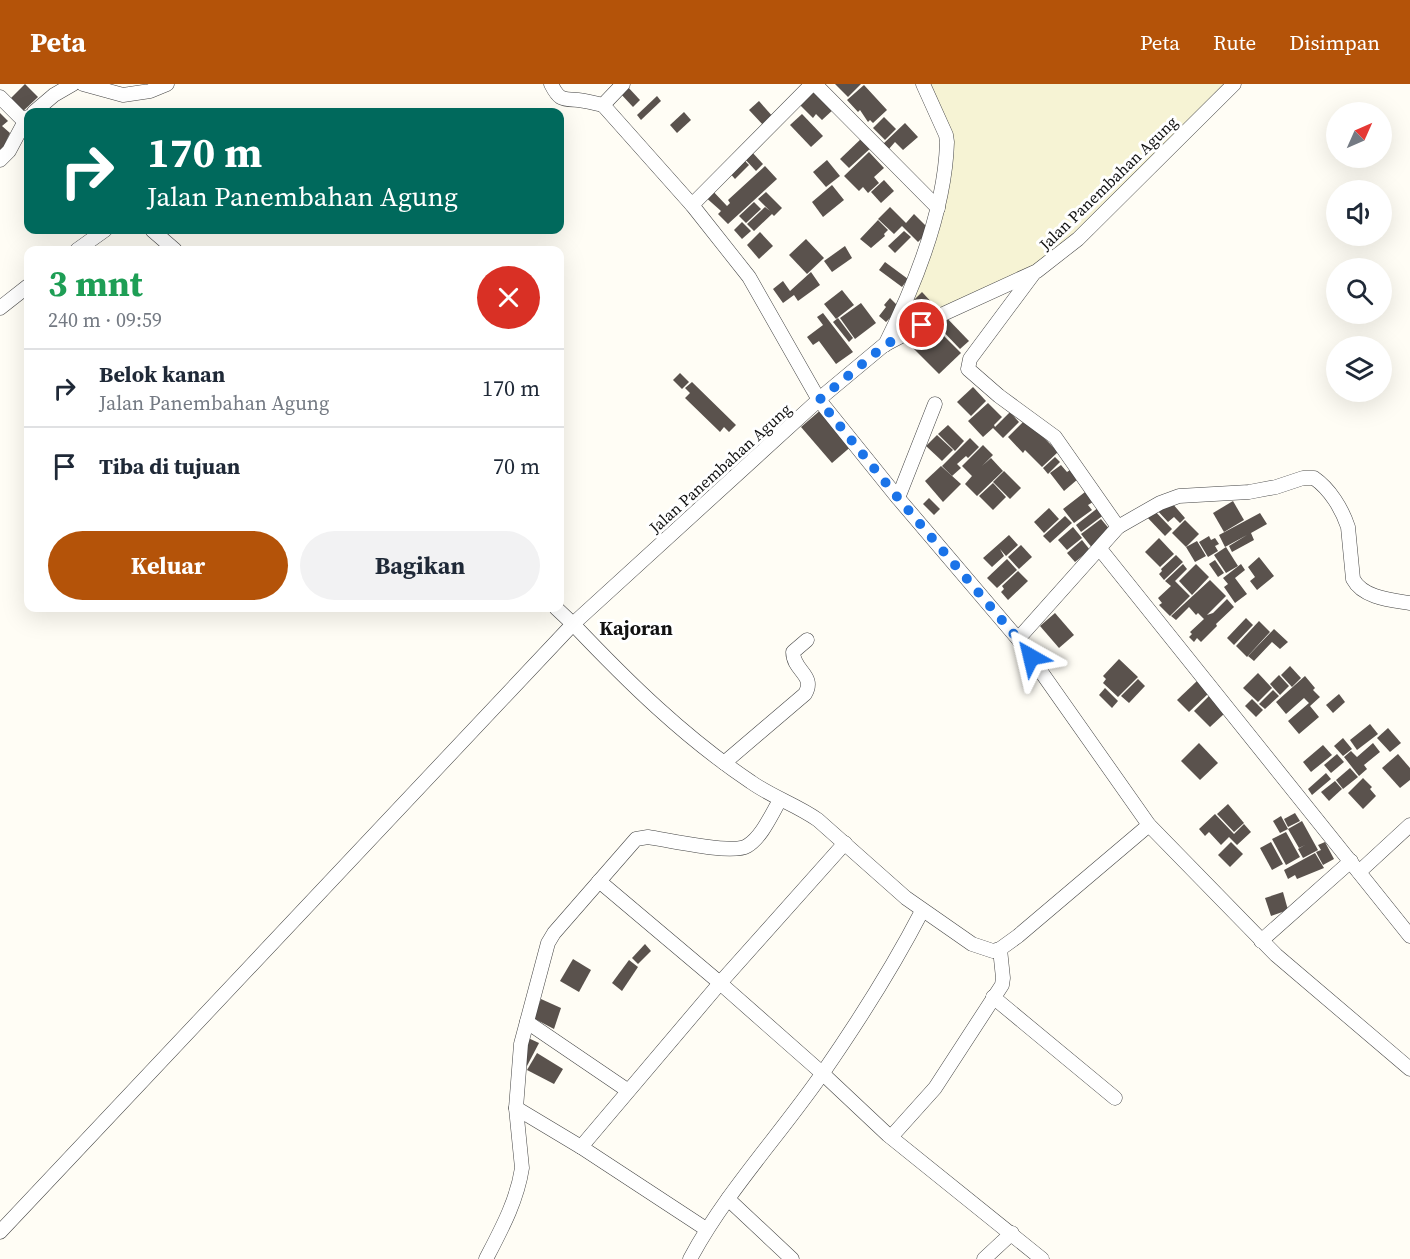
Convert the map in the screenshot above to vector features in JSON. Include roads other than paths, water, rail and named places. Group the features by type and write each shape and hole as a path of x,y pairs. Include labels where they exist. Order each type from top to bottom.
{"street":[{"path":"40,108 54,95 73,84"},
{"path":"83,84 123,95 150,91 167,84"},
{"path":"551,84 556,94 565,100 603,105 692,205 749,278 821,398 898,498 1019,638 1144,830 1261,941 1410,1069"},
{"path":"603,105 623,84"},
{"path":"692,205 813,84 938,208"},
{"path":"885,345 906,303 938,208 947,142 923,84"},
{"name":"Jalan Panembahan Agung","path":"0,1232 573,624 821,398 885,345 941,315 1035,272 1078,239 1234,84"},
{"path":"0,97 24,115"},
{"path":"0,160 9,151 24,127"},
{"path":"82,246 99,234"},
{"path":"157,234 170,246"},
{"path":"1035,272 970,359 968,369 999,396 1055,437 1118,527"},
{"path":"0,308 24,289"},
{"path":"898,498 936,404"},
{"path":"1019,638 1118,527 1160,503 1179,496 1249,492 1276,487 1303,478 1314,478 1334,498 1345,519 1348,527 1353,579 1356,584 1368,593 1410,603"},
{"path":"1100,549 1410,936"},
{"path":"560,612 619,673 677,727 724,763 780,800 819,820 922,910 972,944 989,951 1000,949 1144,830"},
{"path":"724,763 805,694 809,686 808,681 794,660 793,652 807,640"},
{"path":"486,1259 508,1216 522,1168 516,1107 521,1044 548,943 633,842 644,837 725,849 744,848 758,837 780,800"},
{"path":"1261,941 1410,825"},
{"path":"581,1147 627,1090 844,843"},
{"path":"599,881 720,983 891,1137 1042,1259"},
{"path":"690,1259 706,1229 822,1073 902,950 922,910"},
{"path":"891,1137 935,1088 1003,982 1000,949"},
{"path":"993,997 1115,1098"},
{"path":"527,1022 627,1090"},
{"path":"516,1107 706,1229"},
{"path":"728,1199 792,1259"},
{"path":"984,1259 1012,1233"}],"district":[{"name":"Kajoran","path":"636,628"}]}
